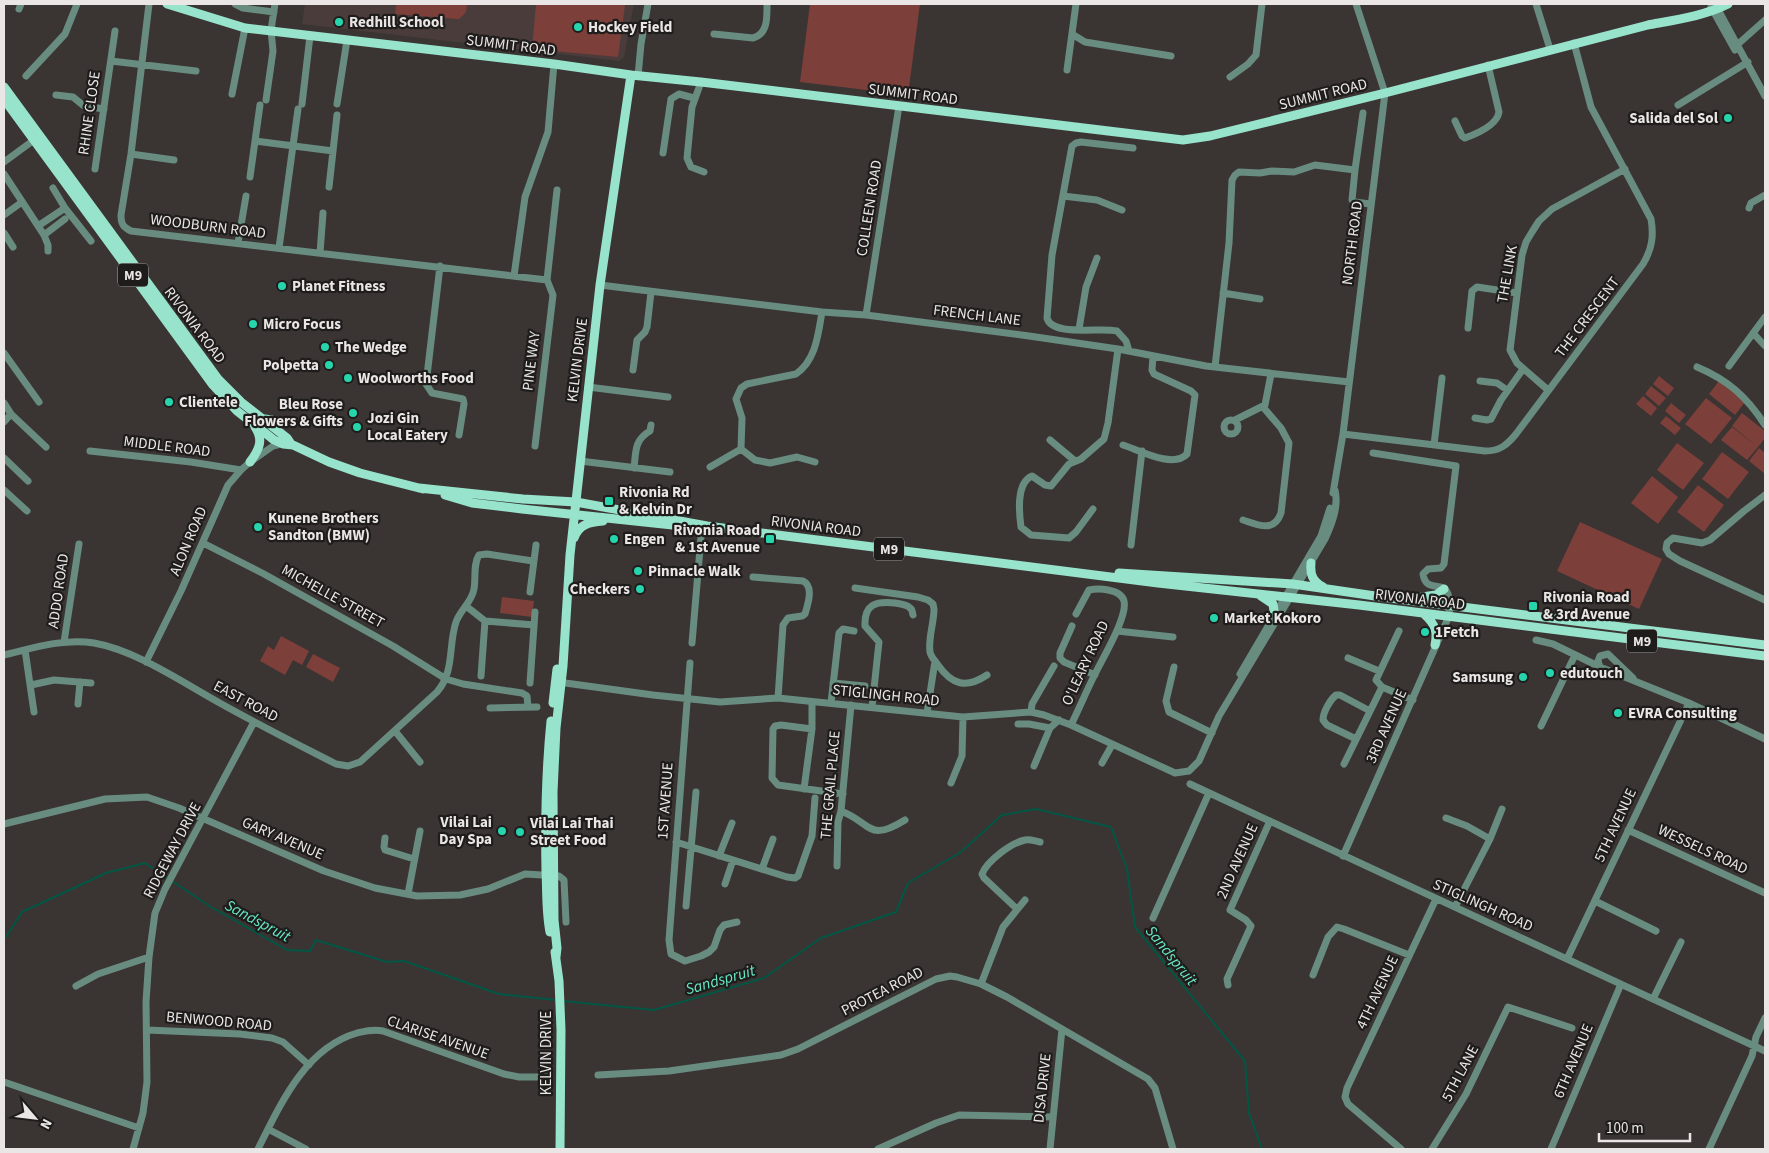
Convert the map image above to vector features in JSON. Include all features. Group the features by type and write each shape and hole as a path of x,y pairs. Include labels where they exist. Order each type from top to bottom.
{"main road":[{"name":"SUMMIT ROAD","path":"167,4 186,7 245,28 554,64 634,76 701,82 1183,140 1210,136 1385,93 1550,49 1676,20 1715,6 1728,4"},
{"name":"KELVIN DRIVE","path":"560,1149 560,982 556,958 550,875 558,682 563,650 574,514 600,285 634,76"},
{"name":"RIVONIA ROAD","path":"4,87 37,138"},
{"name":"RIVONIA ROAD","path":"4,99 37,138 218,379 256,420 275,439 287,442 329,462 381,479 472,503 616,519 704,526 1765,656"},
{"path":"250,462 261,442 256,420 282,422"},
{"name":"RIVONIA ROAD","path":"419,488 514,498 576,502 704,526"},
{"path":"570,555 575,535 580,527 594,522 616,519"},
{"path":"1311,562 1311,576 1326,589"},
{"name":"RIVONIA ROAD","path":"1071,572 1088,571 1191,576 1296,584 1382,597 1765,645"},
{"path":"1382,597 1392,594 1429,598 1444,589"},
{"path":"1257,593 1273,604 1272,618"},
{"path":"1424,614 1432,621 1436,628 1435,645"}],"street":[{"path":"26,76 65,34 77,4"},
{"name":"WOODBURN ROAD","path":"148,4 142,65 134,112 131,154 121,215 121,222 124,227 131,231 547,280"},
{"path":"235,4 243,8 274,12"},
{"path":"266,100 273,50 271,30 275,4"},
{"path":"634,76 648,4"},
{"path":"714,34 753,38 758,36 765,28 768,4"},
{"path":"1068,70 1076,4"},
{"path":"1230,77 1248,64 1256,55 1262,4"},
{"name":"NORTH ROAD","path":"1296,584 1324,528 1335,490 1385,93 1356,4"},
{"path":"1536,4 1550,49"},
{"path":"1715,6 1765,96"},
{"path":"1738,50 1765,20"},
{"path":"232,94 245,28"},
{"name":"RHINE CLOSE","path":"95,169 115,31"},
{"path":"1072,34 1085,42 1172,56"},
{"path":"279,248 310,36"},
{"path":"337,104 347,40"},
{"name":"THE CRESCENT","path":"1343,434 1489,451 1503,448 1516,434 1643,264 1652,245 1650,219 1625,168 1591,107 1574,43"},
{"name":"RHINE CLOSE","path":"111,61 196,70"},
{"path":"1678,105 1746,63"},
{"path":"514,276 525,197 548,132 554,64"},
{"path":"1455,121 1462,136 1465,138 1497,119 1498,110 1488,65"},
{"path":"701,82 692,107 687,158 691,167 704,172"},
{"path":"663,153 671,98 679,94 694,98"},
{"path":"56,95 75,98 84,106 104,109"},
{"path":"250,177 260,105"},
{"name":"COLLEEN ROAD","path":"866,315 898,106"},
{"path":"1363,113 1352,200 1370,204"},
{"path":"329,188 337,115"},
{"path":"4,162 37,138"},
{"path":"255,141 333,151"},
{"path":"1129,351 1126,341 1117,331 1057,328 1049,324 1046,318 1052,255 1072,146 1081,142 1133,148"},
{"path":"131,154 174,160"},
{"path":"1215,367 1229,243 1232,180 1235,175 1239,172 1294,172 1315,165 1355,170"},
{"name":"THE LINK","path":"1548,390 1523,369 1514,359 1510,350 1524,248 1539,221 1552,209 1625,168"},
{"path":"4,174 44,235 48,244 48,251"},
{"path":"53,188 65,208 91,241"},
{"name":"PINE WAY","path":"535,446 552,302 552,290 547,280 557,190"},
{"path":"1749,208 1751,203 1765,195"},
{"path":"238,243 246,196"},
{"path":"1063,196 1097,200 1122,210"},
{"path":"4,215 22,202"},
{"path":"38,226 65,208"},
{"path":"320,253 323,213"},
{"path":"44,235 65,219"},
{"path":"4,233 13,247"},
{"path":"1079,329 1086,287 1097,258"},
{"path":"440,266 426,384 432,394 463,399 464,404 459,435"},
{"name":"FRENCH LANE","path":"600,285 822,312 866,315 1029,336 1118,349 1215,367 1350,382"},
{"path":"1468,328 1472,291 1474,288 1517,293"},
{"path":"633,370 637,340 646,330 651,292"},
{"path":"1223,293 1260,299"},
{"path":"740,449 742,418 736,399 738,392 747,384 796,374 802,370 815,349 822,312"},
{"path":"1729,366 1765,317"},
{"path":"1753,333 1765,346"},
{"path":"1093,509 1076,532 1069,538 1031,535 1021,527 1023,483 1032,476 1044,485 1051,486 1069,464 1081,459 1104,439 1118,349"},
{"path":"4,353 39,402"},
{"path":"1123,444 1142,452 1174,461 1184,457 1189,447 1195,398 1192,391 1154,374 1152,370 1153,356"},
{"path":"1698,367 1715,374 1730,384 1765,425"},
{"path":"1474,418 1490,420 1523,369"},
{"path":"1235,420 1263,407 1267,401 1272,374"},
{"path":"1434,445 1442,378"},
{"path":"1480,381 1497,383 1508,390"},
{"path":"588,387 668,397"},
{"path":"4,403 11,414 46,447"},
{"path":"1243,520 1266,526 1276,521 1281,513 1289,443 1281,428 1263,407"},
{"path":"4,422 11,414"},
{"path":"634,468 638,443 642,436 650,431 652,425"},
{"name":"ALON ROAD","path":"146,662 203,543 225,491 241,470 275,439"},
{"path":"1050,440 1075,461"},
{"path":"740,449 754,460 770,463 797,457 815,462"},
{"path":"710,467 740,449"},
{"name":"MIDDLE ROAD","path":"90,451 191,462 241,470"},
{"path":"1131,545 1142,452"},
{"path":"1373,453 1456,466 1444,564 1441,568 1428,569 1423,574 1425,582 1444,589 1448,594 1449,605"},
{"path":"4,458 28,481"},
{"path":"580,461 670,472"},
{"path":"4,490 27,511"},
{"name":"NORTH ROAD","path":"1199,761 1220,716 1331,526 1336,502 1335,490"},
{"path":"1765,495 1710,540 1698,542 1672,538 1667,543 1666,549 1669,554 1680,561 1765,600"},
{"path":"692,643 704,526"},
{"name":"MICHELLE STREET","path":"203,543 264,574 393,646 446,679 463,684 522,693 527,696 528,707"},
{"name":"ADDO ROAD","path":"64,642 79,544"},
{"path":"530,592 536,545"},
{"path":"446,679 450,667 456,621 474,592 476,563 479,555 487,554 533,561"},
{"path":"753,577 803,581 808,584 809,593 804,614 788,618 783,625 778,698"},
{"path":"855,588 922,598 933,604 934,614 930,651 945,675 954,682 974,682 987,675"},
{"name":"O'LEARY ROAD","path":"1071,725 1117,631 1123,613 1124,600 1120,594 1111,591 1094,589 1087,591 1076,614"},
{"name":"NORTH ROAD","path":"1220,716 1223,704 1272,618 1288,597"},
{"path":"872,707 879,642 865,626 867,612 874,604 883,602 908,606 912,610 913,615"},
{"name":"3RD AVENUE","path":"1343,856 1448,616 1449,605"},
{"path":"466,606 485,620 534,625"},
{"path":"530,683 535,612"},
{"path":"481,676 485,620"},
{"path":"1072,626 1060,653 1060,658 1064,662 1094,675"},
{"path":"831,704 839,633 843,629 854,631"},
{"path":"1117,631 1173,637"},
{"path":"1399,631 1376,680 1382,687 1412,700"},
{"path":"1536,640 1553,644 1689,703 1765,739"},
{"name":"EAST ROAD","path":"4,655 64,642 95,643 146,662 254,722 342,766 354,765 360,762 437,692 446,679"},
{"path":"25,650 34,712"},
{"path":"1600,666 1598,661 1600,656 1608,654 1636,681"},
{"path":"1541,726 1575,655"},
{"path":"1348,658 1379,671"},
{"path":"927,713 935,661"},
{"name":"1ST AVENUE","path":"690,663 669,940 671,954 688,961 701,956 714,947 720,930 724,925 737,922"},
{"path":"1032,712 1032,704 1054,666"},
{"path":"1174,667 1166,701 1169,712 1212,733"},
{"path":"31,685 54,680 91,683"},
{"path":"78,704 80,682"},
{"name":"STIGLINGH ROAD","path":"558,682 720,702 778,698 962,717 1032,712 1071,725 1175,773 1189,771 1199,761"},
{"path":"833,683 865,686"},
{"path":"1344,764 1382,687"},
{"path":"1356,739 1327,725 1323,720 1324,715 1336,695 1340,695 1370,710"},
{"path":"804,789 812,729 812,702"},
{"name":"5TH AVENUE","path":"1567,960 1689,703"},
{"name":"THE GRAIL PLACE","path":"837,866 838,822 843,794 851,706"},
{"path":"490,708 537,707"},
{"path":"951,783 962,756 962,717"},
{"path":"1034,766 1050,728 1059,720"},
{"name":"RIDGEWAY DRIVE","path":"133,1149 139,1128 147,1082 146,981 155,913 165,889 254,722"},
{"path":"1018,724 1050,728"},
{"path":"812,729 778,725 774,729 772,778 778,785 843,794"},
{"path":"395,732 420,762"},
{"path":"1102,763 1112,745"},
{"name":"STIGLINGH ROAD","path":"1190,784 1765,1051"},
{"path":"686,906 696,792"},
{"path":"1153,918 1209,793"},
{"name":"GARY AVENUE","path":"4,824 105,799 141,797 155,799 324,871 375,888 430,896 472,893 488,890 525,874 550,875"},
{"path":"676,842 792,878 798,876 812,836 815,798"},
{"path":"1455,907 1490,839 1502,809"},
{"path":"841,810 872,830 879,831 896,826 905,820"},
{"path":"1446,818 1467,826 1490,839"},
{"name":"2ND AVENUE","path":"1228,985 1227,980 1251,926 1246,920 1230,910 1270,822"},
{"path":"719,856 732,823"},
{"name":"WESSELS ROAD","path":"1628,830 1765,893"},
{"path":"408,894 420,831"},
{"path":"385,838 384,847 386,850 414,858"},
{"path":"762,869 773,839"},
{"path":"1017,908 982,874 995,856 1024,840 1040,842"},
{"path":"725,884 733,860"},
{"path":"550,875 559,876 564,880 566,922"},
{"name":"4TH AVENUE","path":"1401,1149 1348,1104 1345,1097 1347,1088 1436,899"},
{"path":"981,984 1004,927 1025,900"},
{"path":"1595,901 1656,930"},
{"path":"1313,975 1328,937 1338,927 1409,955"},
{"path":"1654,999 1681,942"},
{"path":"76,986 98,974 149,957"},
{"name":"PROTEA ROAD","path":"598,1075 669,1071 781,1055 798,1049 936,979 957,977 981,984 1007,997 1144,1076 1155,1088 1173,1149"},
{"name":"6TH AVENUE","path":"1550,1149 1621,984"},
{"name":"5TH LANE","path":"1432,1149 1466,1094 1508,1007 1572,1028"},
{"path":"1709,1149 1752,1056 1756,1037 1765,1018"},
{"name":"BENWOOD ROAD","path":"147,1030 240,1034 272,1038 282,1042 310,1065"},
{"name":"CLARISE AVENUE","path":"258,1149 284,1098 310,1065 328,1047 341,1038 364,1031 378,1030 504,1074 519,1077 547,1078"},
{"name":"DISA DRIVE","path":"1050,1149 1062,1030"},
{"path":"4,1082 139,1128"},
{"path":"878,1149 936,1122 959,1115 1052,1117"},
{"path":"268,1129 306,1149"}],"shaded area":[{"path":"305,4 634,4 624,57 619,61 302,24"},
{"path":"396,4 467,4 466,12 459,19 395,14"},
{"name":"Hockey Field","path":"536,4 625,5 618,57 532,49"},
{"path":"810,4 920,4 908,95 800,82"},
{"path":"1659,376 1674,388 1668,396 1653,384"},
{"path":"1719,381 1745,402 1735,415 1709,394"},
{"path":"1651,386 1666,398 1659,406 1645,394"},
{"path":"1643,396 1657,408 1651,416 1636,404"},
{"path":"1706,398 1732,418 1711,444 1685,424"},
{"path":"1671,403 1686,415 1679,423 1665,411"},
{"path":"1742,413 1765,431 1765,438 1758,447 1732,426"},
{"path":"1666,416 1681,428 1675,435 1660,423"},
{"path":"1732,427 1758,447 1747,460 1721,440"},
{"path":"1677,443 1704,463 1683,490 1657,470"},
{"path":"1759,448 1765,453 1765,474 1749,461"},
{"path":"1722,452 1749,472 1728,499 1702,479"},
{"path":"1652,476 1678,497 1658,524 1631,503"},
{"path":"1698,485 1724,505 1704,532 1677,512"},
{"path":"1580,522 1662,559 1639,609 1557,571"},
{"path":"502,597 534,601 532,617 500,613"},
{"path":"281,636 309,651 302,665 293,660 285,675 260,661 268,646 274,650"},
{"path":"313,654 340,668 333,682 306,667"}],"waterway":[{"name":"Sandspruit","path":"563,1001 654,1010 764,978 821,938 896,912 908,883 961,852 1002,815 1036,809 1111,827 1127,869 1135,927 1245,1061 1249,1113 1262,1149"},
{"name":"Sandspruit","path":"4,940 22,912 106,873 145,863 211,907 287,950 310,951 316,940 387,962 404,961 499,994 556,1000"}],"place":[{"name":"Redhill School","path":"339,22"},
{"name":"Hockey Field","path":"578,27"},
{"name":"Salida del Sol","path":"1728,118"},
{"name":"Planet Fitness","path":"282,286"},
{"name":"Micro Focus","path":"253,324"},
{"name":"The Wedge","path":"325,347"},
{"name":"Polpetta","path":"329,365"},
{"name":"Woolworths Food","path":"348,378"},
{"name":"Clientele","path":"169,402"},
{"name":"Bleu Rose Flowers & Gifts","path":"353,413"},
{"name":"Jozi Gin Local Eatery","path":"357,427"},
{"name":"Rivonia Rd & Kelvin Dr","path":"609,501"},
{"name":"Kunene Brothers Sandton (BMW)","path":"258,527"},
{"name":"Engen","path":"614,539"},
{"name":"Rivonia Road & 1st Avenue","path":"770,539"},
{"name":"Pinnacle Walk","path":"638,571"},
{"name":"Checkers","path":"640,589"},
{"name":"Rivonia Road & 3rd Avenue","path":"1533,606"},
{"name":"Market Kokoro","path":"1214,618"},
{"name":"1Fetch","path":"1425,632"},
{"name":"edutouch","path":"1550,673"},
{"name":"Samsung","path":"1523,677"},
{"name":"EVRA Consulting","path":"1618,713"},
{"name":"Vilai Lai Day Spa","path":"502,831"},
{"name":"Vilai Lai Thai Street Food","path":"520,832"}]}
